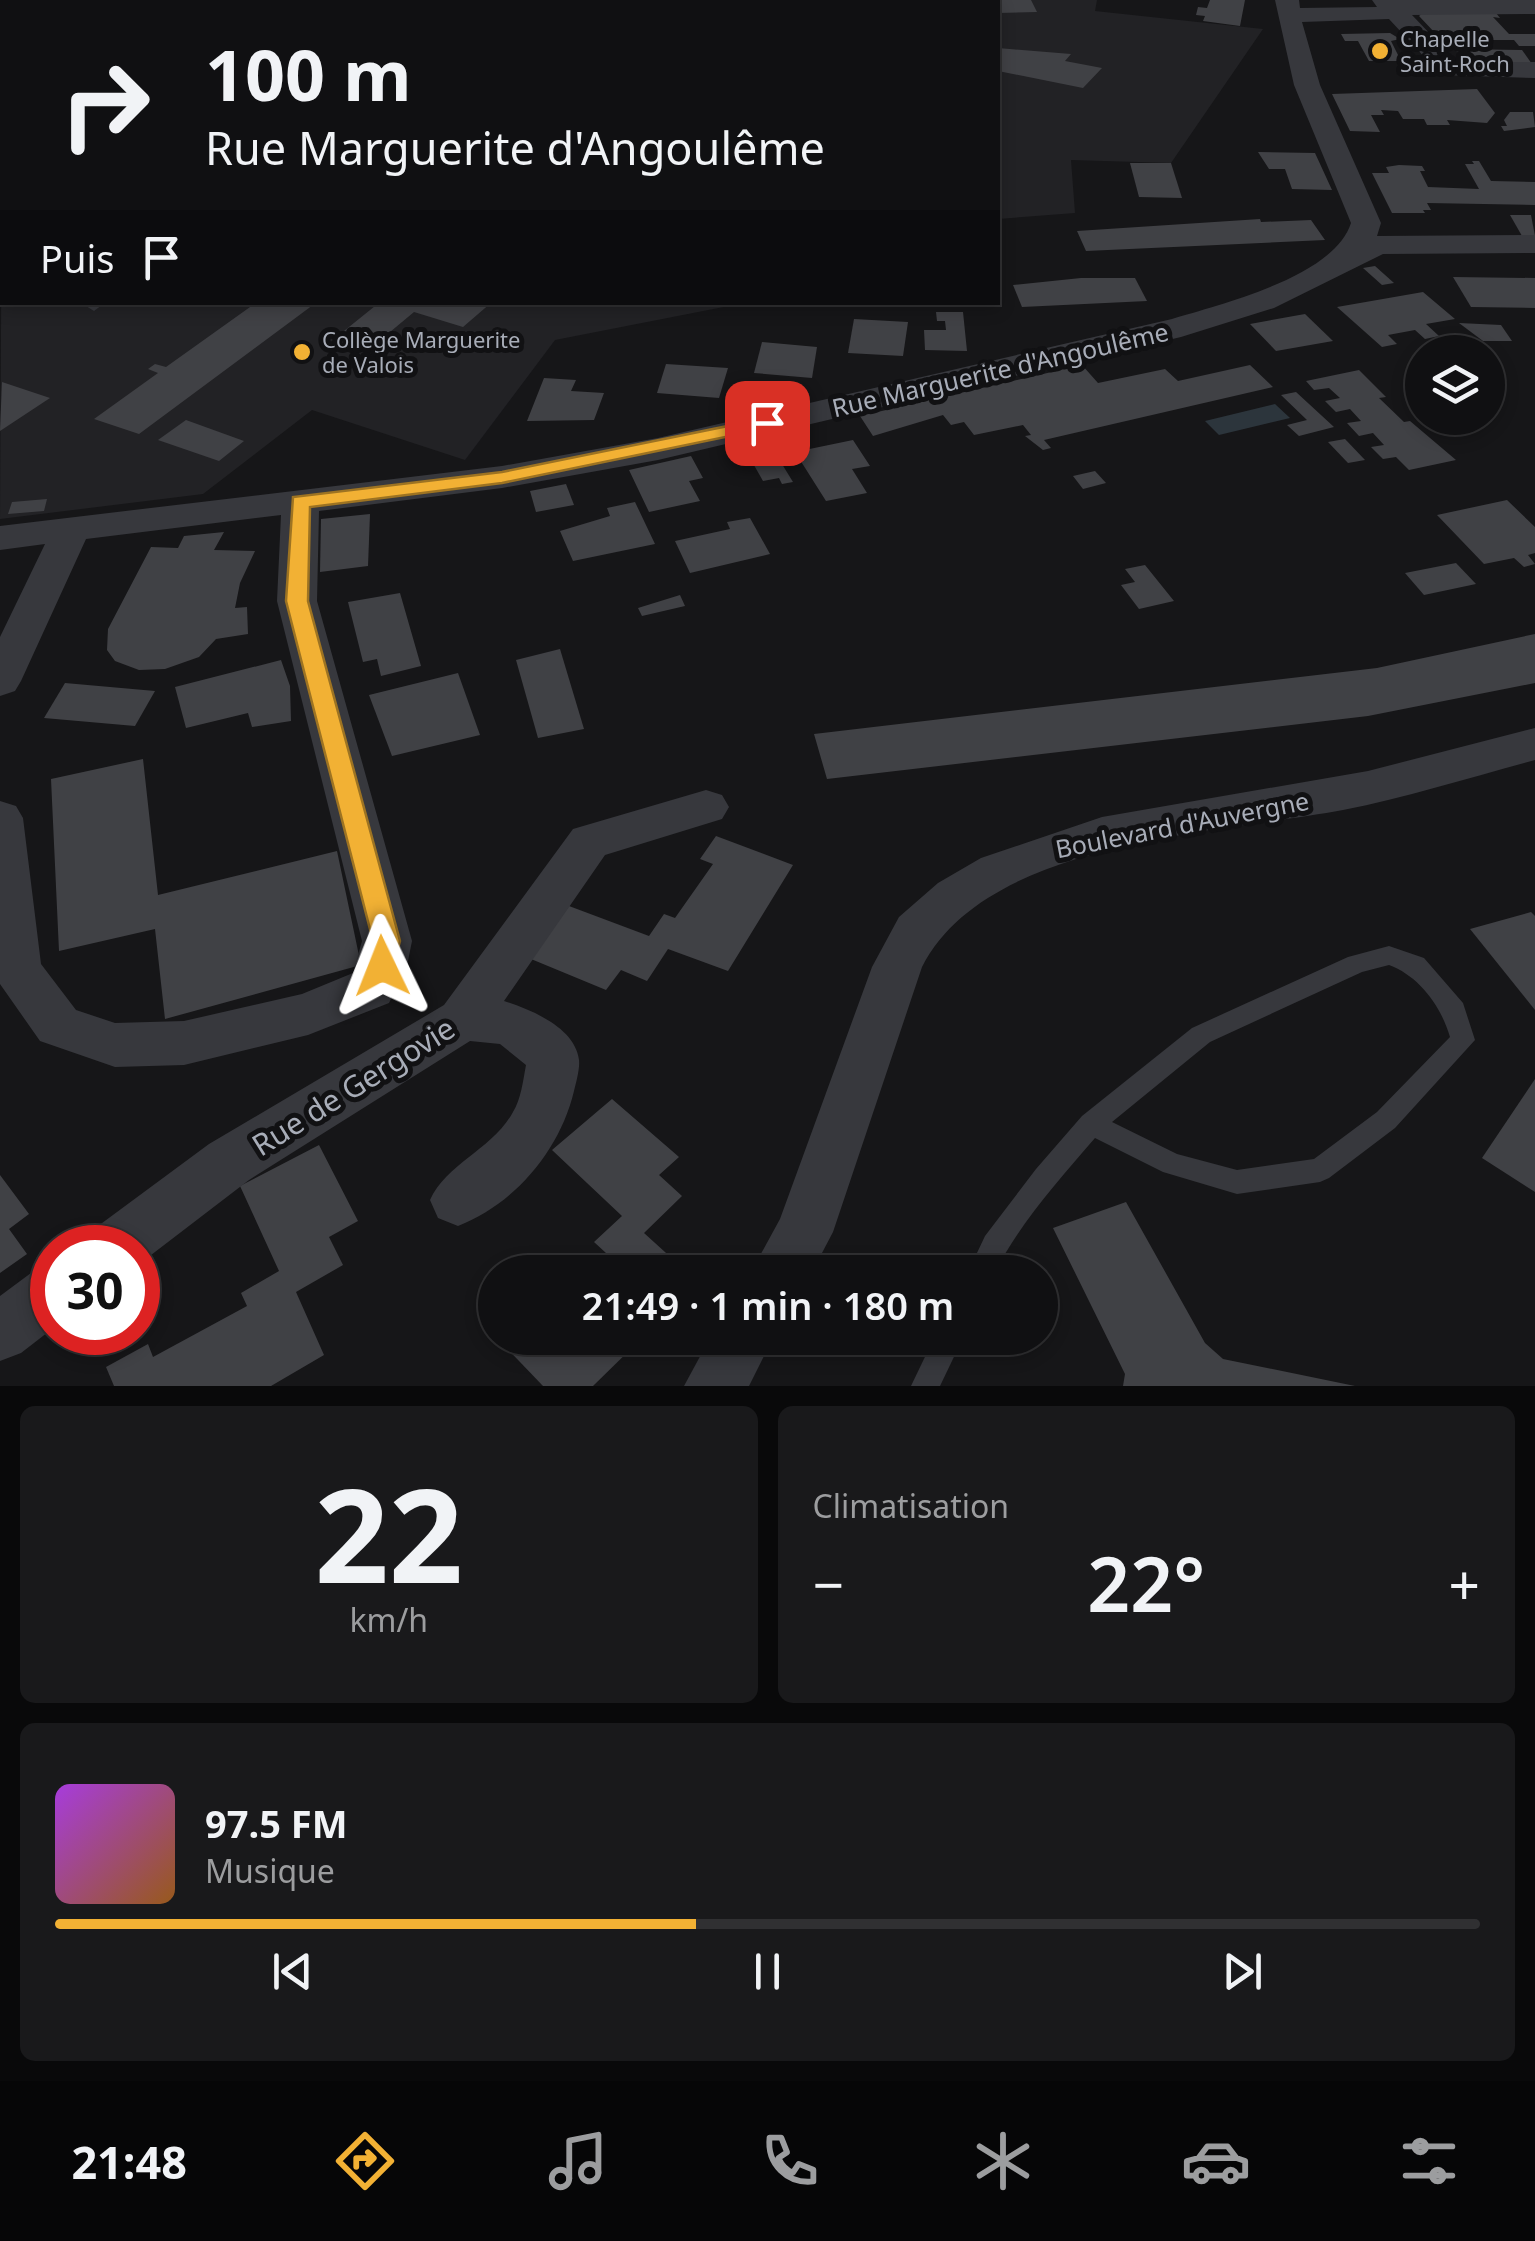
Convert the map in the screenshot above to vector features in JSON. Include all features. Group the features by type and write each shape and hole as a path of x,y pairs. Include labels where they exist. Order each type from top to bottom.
{"street":[{"path":"1337,262 1362,236 1366,223 1330,148 1287,8 1372,15 1388,5 1535,7"},
{"path":"1388,5 1443,71 1524,70 1534,99"},
{"path":"1360,206 1438,243"},
{"name":"Rue Marguerite d'Angoulême","path":"0,538 502,478 677,444 1181,328 1262,301 1378,245 1535,244"},
{"path":"0,818 16,969 58,1026 115,1044 184,1044 308,1014 370,988 382,966 386,941 297,601 300,502"},
{"path":"0,680 71,530"},
{"name":"Boulevard d'Auvergne","path":"790,1255 804,1232 898,967 919,928 965,887 1028,856 1072,843 1225,811 1333,794 1535,744"},
{"name":"Rue de Gergovie","path":"145,1225 229,1162 462,1020 589,842 706,807"},
{"path":"458,1200 519,1152 548,1102 553,1060 534,1035 496,1018 462,1020"},
{"path":"0,1332 30,1310"},
{"path":"714,1386 733,1355"}],"lane":[{"path":"990,1255 1045,1177 1091,1124 1201,1035 1356,964 1389,955 1416,965 1454,1010 1463,1040 1386,1120 1320,1170 1237,1182 1172,1164 1091,1124"},
{"path":"925,1386 940,1355"}],"shaded area":[{"path":"1000,0 1097,0 1095,11 1263,29 1171,163 1071,160 1075,213 1000,219"},
{"path":"1,305 734,305 555,340 465,460 312,410 203,494 0,519"},
{"path":"1275,404 1290,418 1219,435 1205,421"}],"building":[{"path":"1000,0 1031,0 1037,12 1000,13"},
{"path":"1210,0 1245,0 1240,26 1203,21 1205,16 1196,15 1198,7 1207,8"},
{"path":"1424,12 1496,13 1500,18 1493,17 1509,34 1535,34 1535,46 1519,46 1514,40 1490,40 1486,33 1436,34 1419,16"},
{"name":"Chapelle Saint-Roch","path":"1390,33 1400,39 1391,41 1401,61 1369,61 1358,41 1345,41 1341,34"},
{"path":"1000,48 1071,54 1065,61 1102,68 1083,88 1000,71"},
{"path":"1454,49 1522,50 1532,64 1470,63"},
{"path":"1477,89 1495,113 1487,123 1447,120 1450,125 1427,125 1424,119 1403,119 1398,111 1381,110 1384,115 1371,115 1380,132 1350,131 1332,94"},
{"path":"1510,112 1533,112 1535,127 1504,131 1501,126 1507,126 1504,120"},
{"path":"1258,152 1315,153 1332,190 1292,189 1285,169 1269,169"},
{"path":"1472,161 1479,161 1491,181 1535,182 1535,205 1427,203 1431,210 1423,210 1425,213 1392,213 1372,173 1389,173 1386,167 1399,165 1422,166 1425,171 1420,171 1428,187 1479,189 1465,164 1474,164"},
{"path":"1130,163 1171,163 1182,198 1139,197"},
{"path":"1510,215 1531,215 1535,236 1522,236"},
{"path":"1260,219 1311,220 1325,240 1086,251 1077,231"},
{"path":"1375,266 1394,283 1382,285 1363,268"},
{"path":"1453,277 1535,278 1535,308 1471,307"},
{"path":"1081,278 1135,278 1147,301 1022,307 1013,285"},
{"path":"1423,292 1455,319 1426,324 1438,335 1421,335 1415,330 1388,335 1397,344 1382,347 1337,307"},
{"path":"253,305 313,305 139,434 94,419 158,373 148,369 155,364 166,367"},
{"path":"376,305 489,305 463,327 414,312 378,342 344,331"},
{"path":"936,312 963,312 967,351 925,350 924,330 946,330 945,321 937,321"},
{"path":"1305,314 1333,341 1276,351 1250,324"},
{"path":"854,319 908,322 903,356 848,353"},
{"path":"1459,323 1501,325 1512,341 1505,341 1505,335 1475,335"},
{"path":"762,342 817,347 812,378 754,373"},
{"path":"666,364 728,368 719,398 657,393"},
{"path":"1082,365 1098,383 1165,369 1178,381 1250,365 1273,387 1044,440 1051,448 1043,450 1025,436 1031,435 1023,425 974,435 964,422 951,425 943,415 873,436 860,416"},
{"path":"1359,370 1386,397 1379,398 1405,422 1405,435 1427,435 1456,460 1409,470 1396,457 1383,459 1371,447 1384,445 1373,433 1359,436 1347,423 1361,421 1350,409 1336,412 1325,401 1340,398 1329,388 1314,390 1306,381"},
{"path":"544,378 576,380 571,391 604,393 594,420 527,421"},
{"path":"2,382 50,398 0,431"},
{"path":"1296,392 1334,427 1299,436 1287,425 1307,420 1281,395"},
{"path":"186,420 244,441 219,461 158,440"},
{"path":"766,438 793,482 782,484 779,478 763,481 742,444"},
{"path":"1345,439 1365,460 1348,463 1328,442"},
{"path":"853,440 870,466 852,469 867,493 826,501 795,452"},
{"path":"691,456 703,478 689,481 700,501 649,512 629,470"},
{"path":"1095,471 1106,483 1083,489 1073,476"},
{"path":"566,484 574,505 536,512 530,491"},
{"path":"47,499 44,511 8,514 12,502"},
{"path":"1507,500 1535,527 1535,553 1528,555 1535,564 1524,567 1514,558 1484,564 1437,515"},
{"path":"635,502 655,544 573,561 560,531 610,516 607,508"},
{"path":"370,514 368,566 320,572 321,519"},
{"path":"750,518 770,554 690,573 675,541 730,529 727,522"},
{"path":"224,532 214,550 255,551 240,583 235,608 247,607 248,634 216,639 199,657 165,669 139,670 115,661 107,650 108,629 151,547 178,548 184,536"},
{"path":"1456,563 1476,584 1424,595 1405,573"},
{"path":"1145,565 1174,601 1139,609 1121,585 1135,582 1125,569"},
{"path":"400,593 421,666 381,676 377,659 363,662 348,602"},
{"path":"680,595 685,606 642,616 638,608"},
{"path":"1535,634 1535,683 1368,716 827,779 814,734 1377,668"},
{"path":"560,649 584,729 538,738 516,660"},
{"path":"281,660 290,686 291,721 252,727 248,713 186,728 175,687"},
{"path":"458,673 480,735 392,756 369,695"},
{"path":"65,683 155,691 135,726 44,718"},
{"path":"143,759 158,895 337,851 361,965 165,1019 155,929 59,951 51,779"},
{"path":"716,836 793,865 728,971 668,949 647,981 621,970 606,990 531,959 569,906 649,936 664,914 675,918 713,864 700,859"},
{"path":"1531,912 1535,916 1535,1010 1470,929"},
{"path":"1535,1079 1535,1192 1482,1158"},
{"path":"612,1099 679,1157 659,1175 682,1196 644,1233 668,1255 604,1255 606,1253 594,1242 622,1216 552,1150"},
{"path":"319,1145 358,1221 329,1237 343,1265 296,1292 324,1355 271,1386 114,1386 106,1367 128,1355 160,1355 247,1306 241,1293 279,1271 240,1186"},
{"path":"0,1175 29,1214 9,1229 27,1254 0,1273"},
{"path":"1126,1202 1205,1343 1223,1359 1355,1386 1123,1386 1125,1374 1053,1228"},
{"path":"513,1355 625,1355 593,1386 543,1386"}],"place":[{"name":"Chapelle Saint-Roch","path":"1380,51"},
{"name":"Collège Marguerite de Valois","path":"302,352"}],"route":[{"path":"382,966 386,941 297,601 300,502 502,478 767,423"}]}
